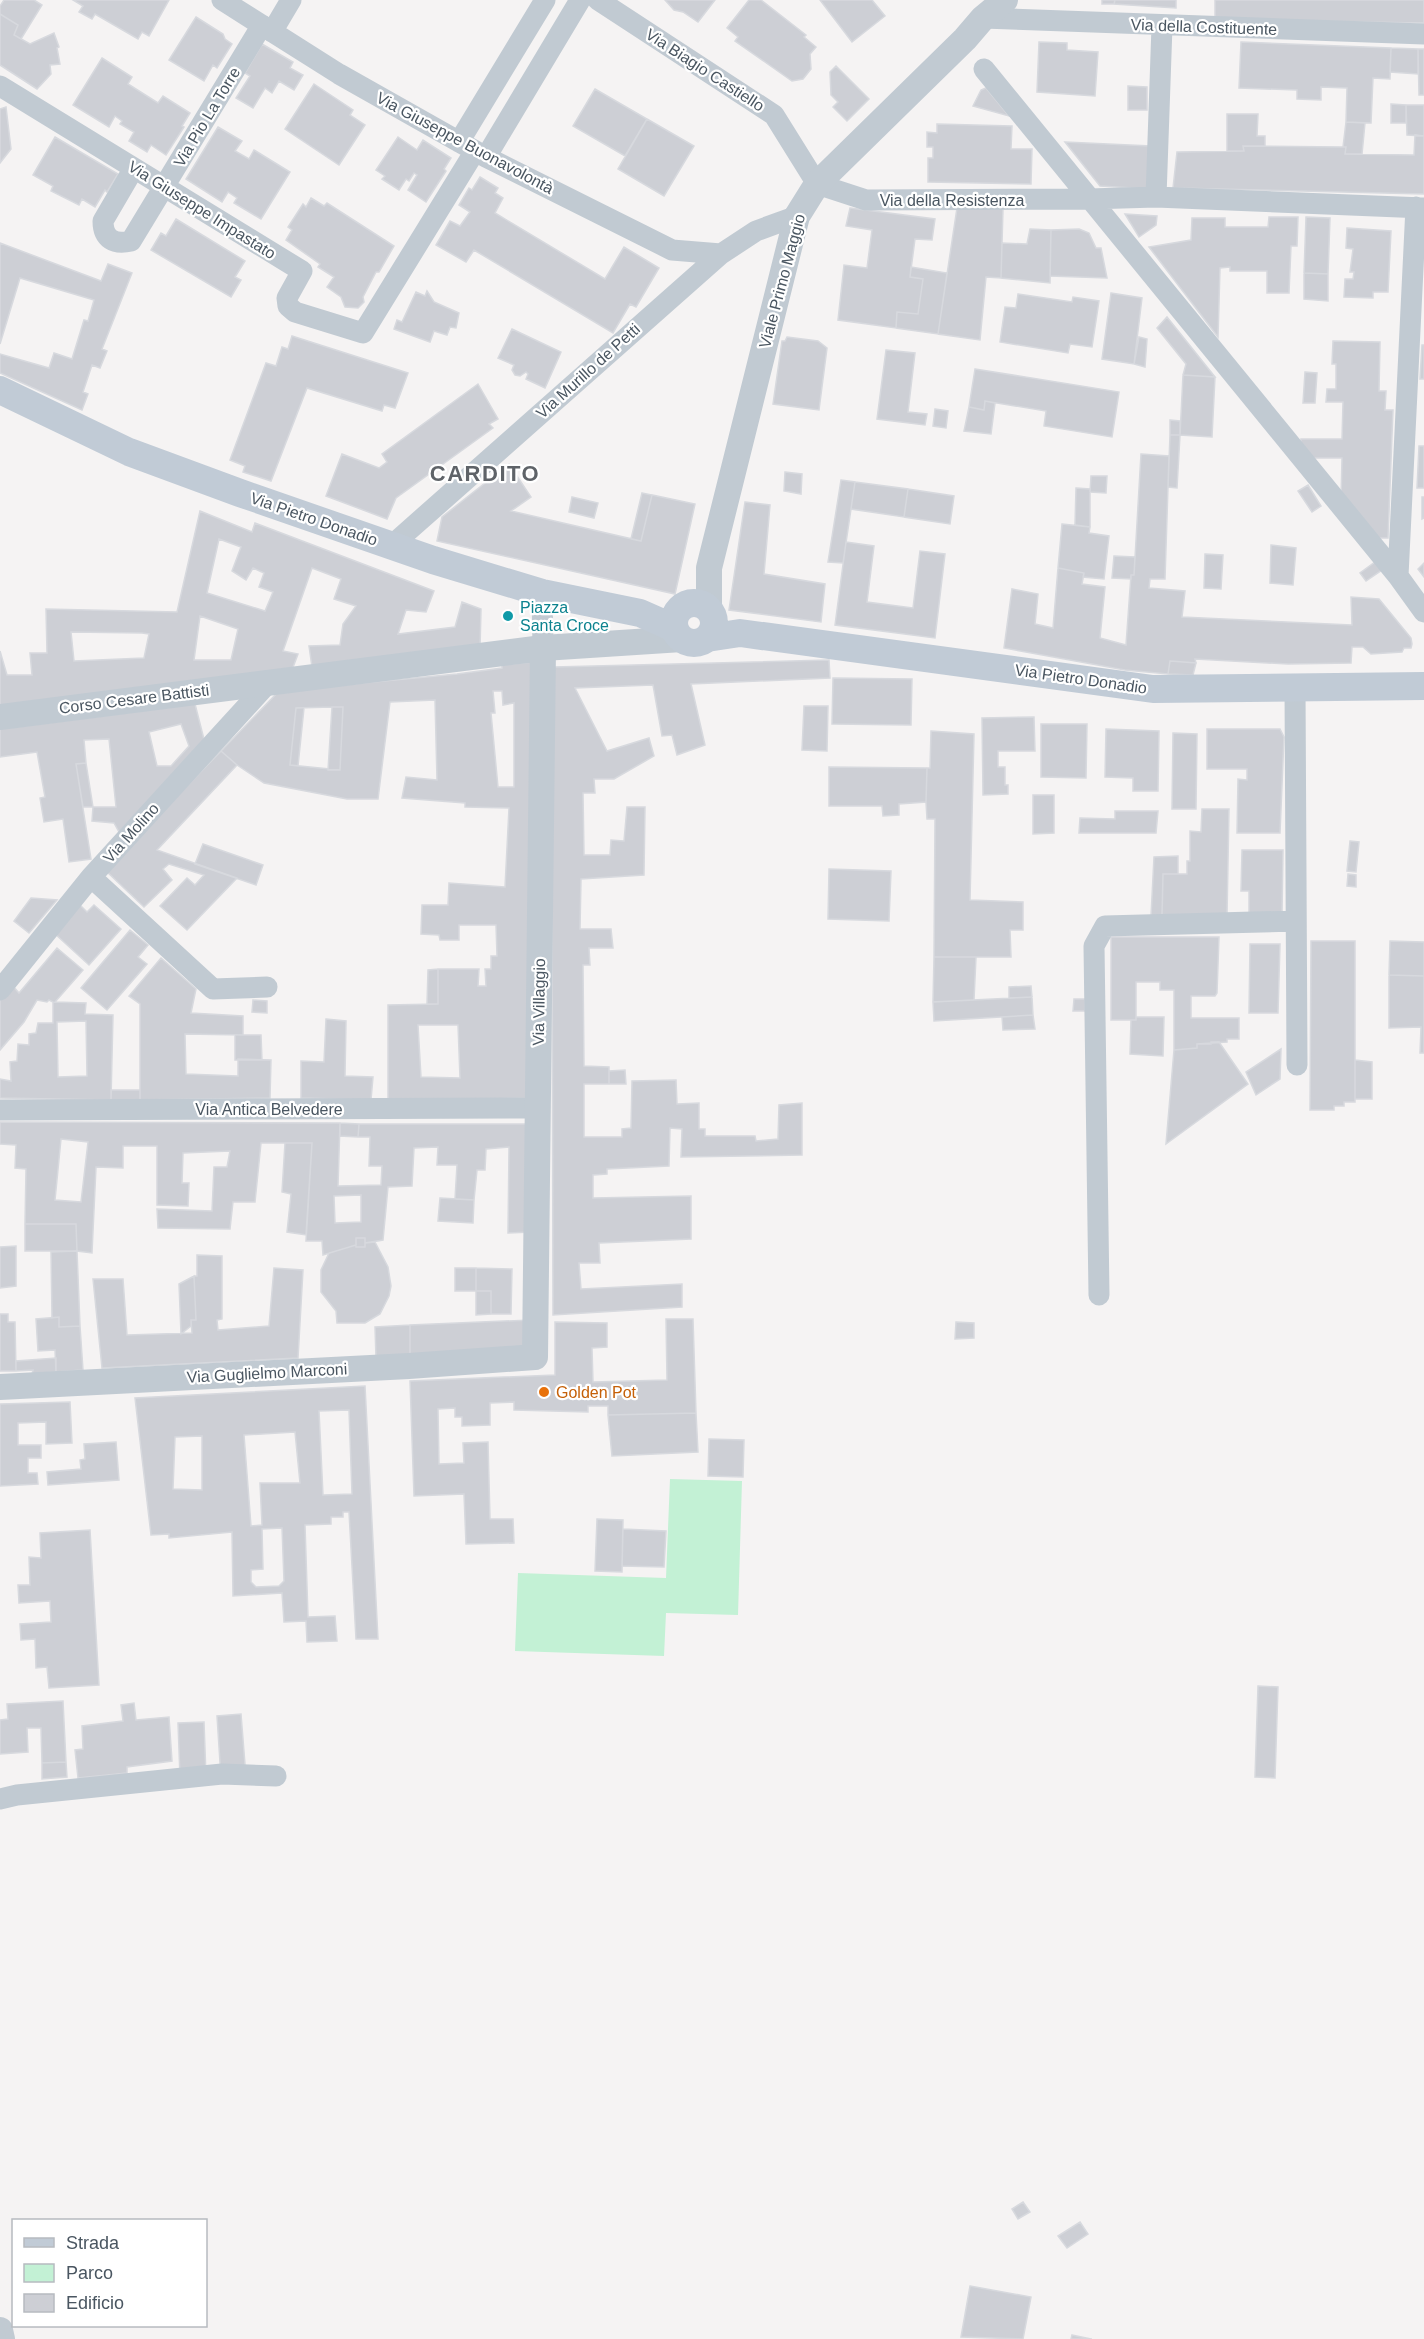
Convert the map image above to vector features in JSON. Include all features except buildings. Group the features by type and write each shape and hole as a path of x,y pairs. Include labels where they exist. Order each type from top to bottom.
{"main road":[{"name":"Via Pietro Donadio","path":"0,390 129,452 392,546 543,593 640,613 693,620 740,633 1153,689 1424,686"}],"street":[{"name":"Via Giuseppe Buonavolontà","path":"222,0 259,18 339,74 474,150 672,250 721,254"},
{"name":"Via Pio La Torre","path":"134,168 103,221 103,230 108,238 121,244 131,241 165,187 259,18 291,0"},
{"path":"474,150 545,0"},
{"path":"474,150 580,0"},
{"name":"Via Biagio Castiello","path":"598,0 774,115 817,184"},
{"name":"Viale Primo Maggio","path":"693,620 709,568 797,216 817,184 965,39 983,18 1005,0"},
{"name":"Via della Costituente","path":"983,18 1424,34"},
{"path":"1156,197 1162,26"},
{"path":"984,69 1398,576 1424,612"},
{"name":"Via Giuseppe Impastato","path":"0,86 302,271 286,298 288,306 295,312 363,333 474,150"},
{"name":"Via della Resistenza","path":"817,184 866,200 1156,197 1420,208"},
{"path":"1398,576 1420,208"},
{"name":"Via Murillo de Petti","path":"392,546 721,254 756,231 797,216"},
{"path":"543,593 543,648"},
{"name":"Corso Cesare Battisti","path":"0,717 543,648 693,620"},
{"name":"Via Villaggio","path":"535,1357 543,648"},
{"name":"Via Molino","path":"0,990 91,877 269,682"},
{"path":"1295,688 1297,1065"},
{"path":"91,877 213,989 267,987"},
{"path":"1099,1295 1094,946 1105,926 1296,921"},
{"name":"Via Antica Belvedere","path":"0,1110 538,1108"},
{"name":"Via Guglielmo Marconi","path":"0,1387 410,1366 535,1357"},
{"path":"0,1799 17,1795 222,1774 276,1776"},
{"path":"0,2330 2,2339"}],"green space":[{"path":"670,1479 742,1481 738,1615 666,1613 664,1656 515,1651 518,1573 666,1578"}],"place":[{"name":"Piazza Santa Croce","path":"508,616"},
{"name":"Golden Pot","path":"544,1392"}],"district":[{"name":"CARDITO","path":"485,473"}]}
